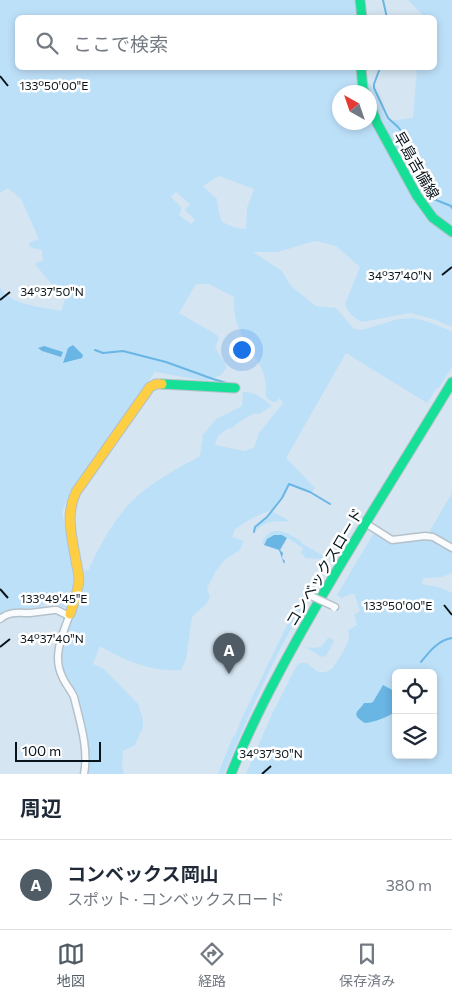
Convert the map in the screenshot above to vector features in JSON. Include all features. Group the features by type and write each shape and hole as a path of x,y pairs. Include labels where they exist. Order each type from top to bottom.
{"street":[{"path":"360,0 362,15"},
{"path":"361,70 363,85"},
{"name":"早島吉備線","path":"377,123 417,196 434,218 452,232"},
{"name":"コンベックスロード","path":"231,774 267,695 299,635 452,382"},
{"path":"84,774 86,764 85,751 74,697 58,666 59,646 76,596 79,579 70,522 71,503 79,488 150,387 162,384 236,388"},
{"name":"コンベックスロード","path":"237,774 287,667 303,638 452,392"},
{"path":"370,526 392,540 425,536 433,537 452,548"},
{"path":"309,595 335,608"},
{"path":"0,619 11,613 54,610 69,615"}],"shaded area":[{"path":"0,0 357,0 359,15 15,15 15,70 360,70 359,74 371,85 332,85 332,130 377,130 377,98 387,121 413,118 417,70 437,70 437,15 423,15 408,0 452,0 452,327 433,319 410,313 362,322 356,318 350,313 345,304 360,267 336,246 315,241 278,252 253,252 282,271 291,286 316,306 336,308 354,329 362,330 398,319 413,318 452,331 452,367 427,403 346,353 286,458 315,488 312,492 289,483 281,498 271,510 252,518 235,529 232,537 244,541 239,551 219,567 207,589 210,597 207,603 192,617 186,659 181,670 149,667 119,656 100,646 93,664 104,669 138,704 143,720 143,727 135,745 123,751 122,767 124,774 88,774 90,765 86,733 78,697 64,674 62,650 83,596 84,570 88,571 109,531 131,502 159,480 200,456 203,435 216,419 242,406 243,392 255,394 272,406 259,414 255,413 226,430 218,436 215,445 244,451 253,448 259,433 283,403 280,398 276,402 272,402 266,397 266,383 263,373 236,320 234,297 209,284 196,284 179,313 217,335 219,339 215,347 227,367 221,375 207,381 155,372 71,490 62,512 74,584 68,607 63,607 49,601 40,607 7,610 0,616 0,287 10,298 27,304 61,311 69,288 53,286 35,264 43,260 42,250 29,246 29,243 39,239 21,199 8,188 0,193","holes":["219,176 254,189 247,208 246,229 236,228 222,222 217,199 203,186","176,192 190,204 185,210 195,220 191,224 179,215 182,208 171,197"]},
{"path":"452,493 452,573 442,577 423,578 422,584 438,587 452,593 452,774 246,774 271,716 297,665 305,663 320,672 330,670 338,660 349,638 348,630 357,625 354,615 360,611 354,593 341,598 337,595 375,531 390,541 428,534"},
{"path":"272,511 288,520 287,522 269,522 255,531 260,524"},
{"path":"274,531 282,531 288,534 329,559 305,558 301,554 303,548 282,536 272,536 264,545 262,542 264,538"},
{"path":"303,594 310,597 274,662 224,774 218,774 240,722"},
{"path":"328,638 334,641 326,656 322,657 307,648 321,647"}],"water":[{"path":"73,345 83,355 82,358 63,363 68,348"},
{"path":"44,346 63,352 61,357 38,348"},
{"path":"274,535 282,535 287,538 280,550 283,553 284,564 279,550 264,545 267,539"},
{"path":"383,685 392,690 392,714 365,723 356,715 364,703 373,702"}],"waterway":[{"path":"383,0 386,15"},
{"path":"379,70 374,88 388,118 398,127 411,144 429,196 452,208"},
{"path":"95,350 103,353 123,351 166,362 230,384"},
{"path":"254,532 255,527 267,517 282,498 289,484 310,492 330,504"},
{"path":"421,662 438,644 452,638"}],"traffic: fast":[{"path":"360,0 362,15"},
{"path":"361,70 363,85"},
{"path":"377,123 417,196 433,218 452,232"},
{"path":"231,774 258,713 278,674 345,556 452,382"},
{"path":"162,384 235,388"}],"traffic: slow":[{"path":"70,614 79,580 70,526 71,509 76,492 150,387 162,384"}],"place":[{"name":"コンベックス岡山","path":"229,674"}]}
